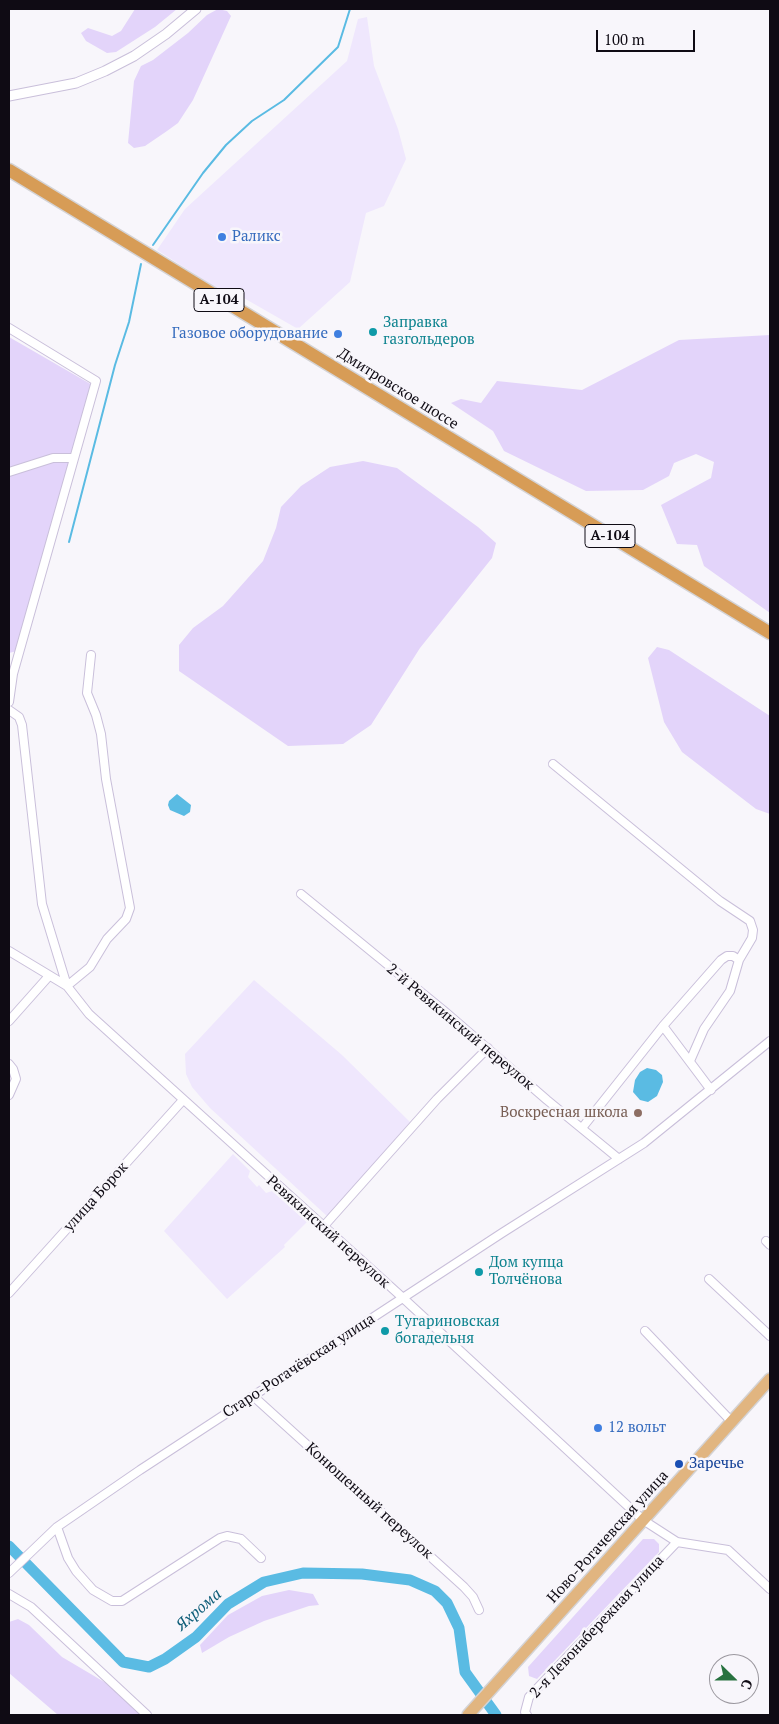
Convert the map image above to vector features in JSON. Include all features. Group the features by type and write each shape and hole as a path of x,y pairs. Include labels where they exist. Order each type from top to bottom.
{"highway":[{"name":"Дмитровское шоссе","path":"9,170 770,633"}],"main road":[{"name":"Ново-Рогачевская улица","path":"468,1715 770,1379"}],"street":[{"path":"9,96 61,87 105,71 150,45 196,9"},
{"path":"9,328 96,381 13,674 9,702"},
{"path":"9,472 53,458 74,458"},
{"path":"9,710 19,717 22,725 42,904 67,986 90,967 108,940 126,919 130,908 106,779 101,734 87,693 91,655"},
{"path":"553,764 720,901 750,921 753,930 752,938 739,960 730,991 704,1030 690,1060"},
{"name":"2-й Ревякинский переулок","path":"301,894 620,1159"},
{"name":"Ревякинский переулок","path":"9,951 67,986 89,1014 403,1298 643,1520 677,1542"},
{"path":"582,1128 663,1026 721,960 727,956 733,956 739,960"},
{"path":"9,1021 49,976"},
{"path":"663,1026 711,1090"},
{"name":"Старо-Рогачёвская улица","path":"9,1573 58,1527 253,1396 502,1233 620,1159 669,1125 752,1054 770,1041"},
{"path":"323,1227 437,1099 488,1048"},
{"path":"9,1064 13,1069 16,1079 9,1095"},
{"name":"улица Борок","path":"9,1293 183,1100"},
{"path":"709,1279 770,1336"},
{"path":"645,1331 732,1422"},
{"name":"Конюшенный переулок","path":"253,1396 464,1587 473,1597 479,1610"},
{"path":"58,1527 68,1558 76,1571 93,1590 112,1601 122,1601 220,1538 227,1536 241,1539 261,1558"},
{"path":"677,1542 728,1550 770,1589"},
{"name":"2-я Левонабережная улица","path":"527,1715 525,1712 529,1698 677,1542"},
{"path":"9,1594 30,1607 147,1715"}],"shaded area":[{"path":"135,9 177,9 155,27 116,52 107,53 86,41 81,33 88,28 112,36 121,31"},
{"path":"218,9 227,11 231,16 193,100 178,123 145,146 134,148 128,143 134,81 141,66 153,60 188,33 207,15"},
{"path":"367,17 374,66 398,129 406,159 384,206 366,213 350,282 298,329 242,297 238,302 157,250 185,209 347,61 358,19"},
{"path":"770,335 770,613 704,566 697,545 677,544 661,505 711,478 714,462 696,454 674,463 669,476 643,490 586,491 504,451 493,431 451,403 461,399 481,403 497,381 582,390 679,340"},
{"path":"9,337 94,386 21,650 9,653"},
{"path":"363,461 397,468 478,527 496,543 492,558 420,648 371,725 343,744 288,746 179,671 179,645 193,628 223,606 263,561 276,528 281,507 301,486 330,467"},
{"path":"657,647 669,650 770,716 770,814 756,809 682,752 664,722 648,658"},
{"path":"254,980 342,1055 410,1122 328,1217 210,1108 192,1087 186,1074 185,1054"},
{"path":"233,1154 250,1171 248,1177 257,1187 259,1185 266,1193 272,1191 307,1222 284,1245 285,1247 227,1299 164,1231"},
{"path":"643,1539 654,1539 659,1544 659,1552 537,1679 529,1676 528,1667"},
{"path":"289,1590 313,1594 319,1605 309,1606 264,1621 229,1637 202,1653 200,1645 228,1615 262,1596"},
{"path":"18,1619 29,1625 62,1657 106,1683 143,1715 58,1715 9,1673 9,1622"}],"water":[{"path":"177,794 191,805 190,812 184,816 170,810 168,805 169,801"},
{"path":"647,1068 656,1070 662,1075 663,1082 657,1096 648,1102 640,1100 633,1092 635,1080 640,1072"}],"waterway":[{"path":"153,245 203,173 226,145 252,121 284,100 338,47 350,9"},
{"path":"69,542 115,365 129,322 141,264"},
{"name":"Яхрома","path":"9,1546 123,1662 149,1667 165,1659 196,1637 228,1604 264,1582 303,1573 362,1574 410,1580 435,1591 447,1603 459,1628 465,1672 496,1715"}],"place":[{"name":"Раликс","path":"222,237"},
{"name":"Заправка газгольдеров","path":"373,332"},
{"name":"Газовое оборудование","path":"338,334"},
{"name":"Воскресная школа","path":"638,1113"},
{"name":"Дом купца Толчёнова","path":"479,1272"},
{"name":"Тугариновская богадельня","path":"385,1331"},
{"name":"12 вольт","path":"598,1428"},
{"name":"Заречье","path":"679,1464"}]}
